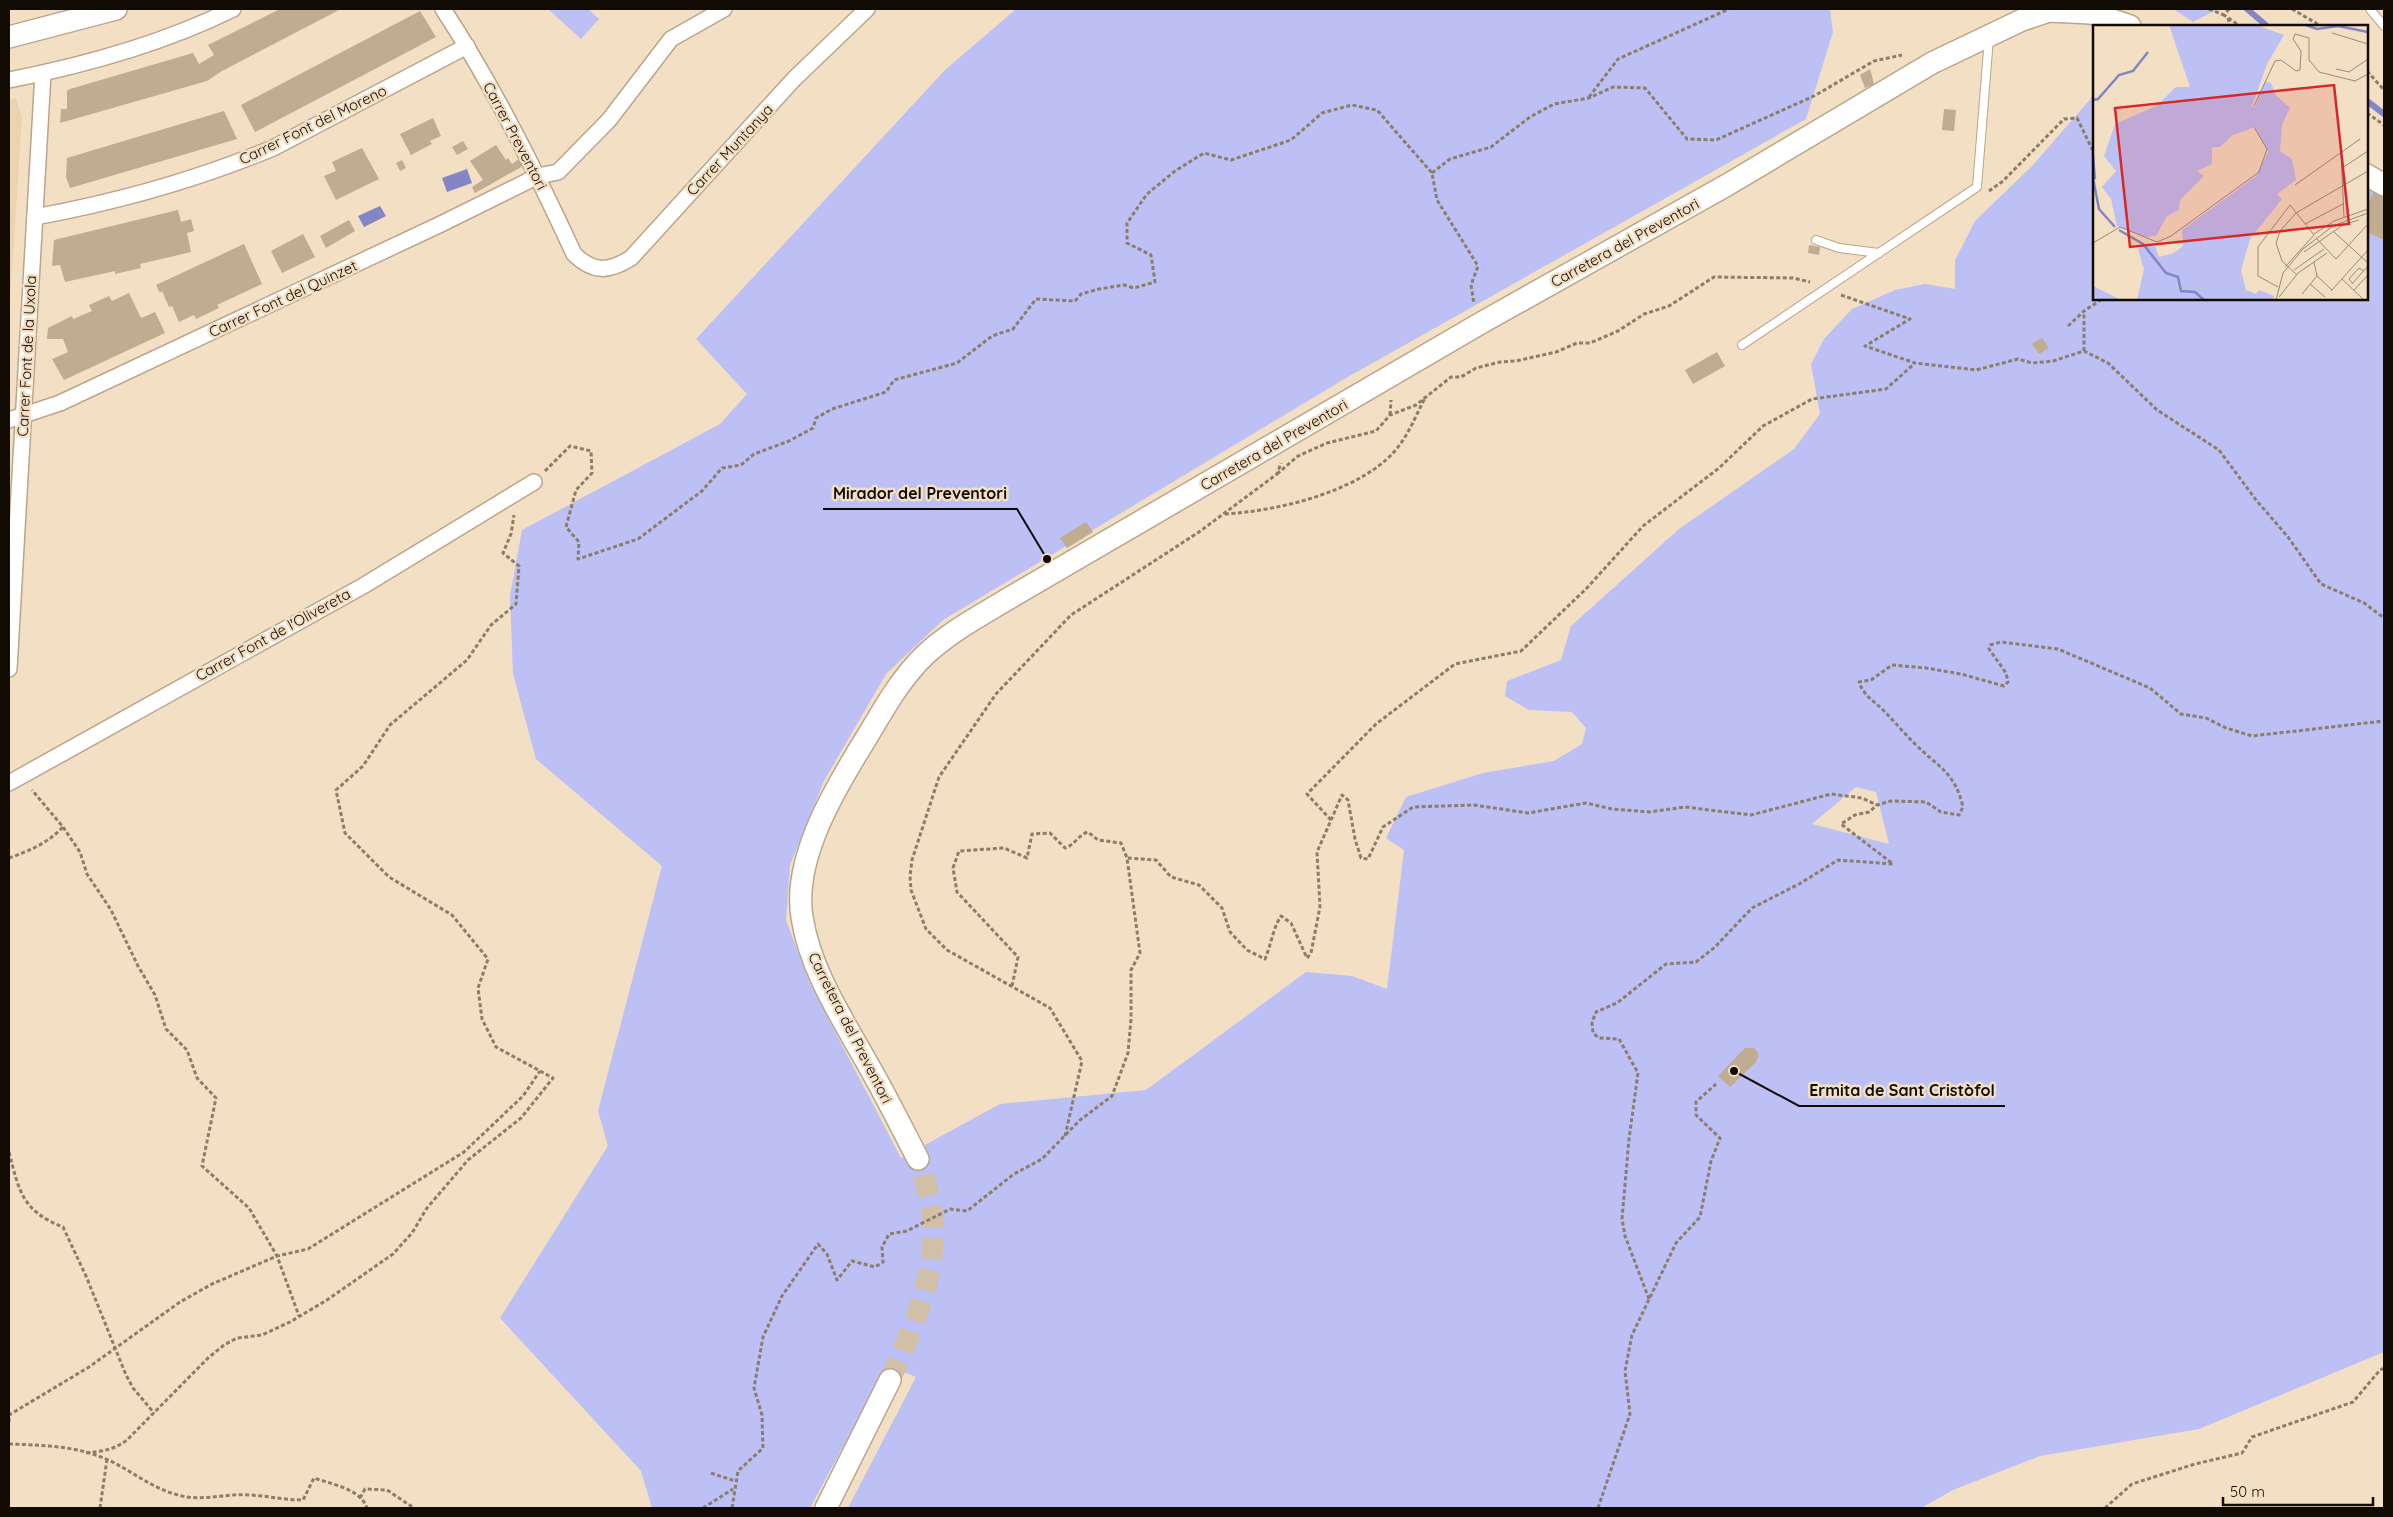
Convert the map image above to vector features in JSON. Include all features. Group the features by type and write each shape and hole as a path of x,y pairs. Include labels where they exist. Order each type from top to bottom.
{"street":[{"path":"9,37 116,9"},
{"path":"9,80 43,73 159,41 233,9"},
{"name":"Carrer Preventori","path":"443,9 467,46 538,176 574,254 584,264"},
{"name":"Carrer Font del Quinzet","path":"9,420 24,413 60,402 442,224 538,176 558,172 609,120 671,39 724,9"},
{"name":"Carrer Muntanya","path":"584,264 608,270 632,258 794,79 867,9"},
{"name":"Carretera del Preventori","path":"918,1158 818,970 801,916 802,886 809,855 822,819 852,761 887,704 915,666 936,645 1006,600 1481,323 1727,185 1932,63 2022,20 2049,11 2091,13 2127,25"},
{"name":"Carrer Font del Moreno","path":"35,217 143,193 210,173 241,161 281,144 467,46"},
{"name":"Carrer Font de la Uxola","path":"9,669 43,73"},
{"path":"2368,176 2384,185"},
{"name":"Carrer Font de l'Olivereta","path":"15,779 363,586 534,482"},
{"path":"826,1508 890,1380"}],"lane":[{"path":"2370,9 2384,26"},
{"path":"1742,346 1977,187 1990,36"},
{"path":"1816,240 1839,248 1878,254"}],"path":[{"path":"1589,98 1618,59 1729,9"},
{"path":"2209,9 2238,25"},
{"path":"2229,9 2226,17 2230,25"},
{"path":"2292,9 2319,25"},
{"path":"1432,173 1450,159 1491,146 1530,117 1554,104 1589,98 1613,87 1645,88 1687,139 1716,140 1814,96 1874,61 1903,55"},
{"path":"2368,72 2384,90"},
{"path":"534,482 570,446 591,451 592,473 576,490 566,527 579,542 578,559 638,539 702,491 722,468 741,465 754,454 789,441 813,428 816,418 832,408 886,392 894,380 957,363 992,336 1013,329 1036,299 1074,301 1081,294 1099,289 1124,285 1134,288 1155,282 1151,255 1127,243 1127,223 1147,194 1176,171 1204,153 1230,160 1291,140 1322,113 1352,104 1377,110 1432,173 1437,200 1478,266 1471,285 1474,307 1481,323"},
{"path":"2368,114 2384,125"},
{"path":"1977,187 1985,194 2004,181 2064,119 2078,118 2093,151"},
{"path":"1064,1136 1082,1061 1050,1008 947,950 926,929 917,909 911,890 912,860 939,777 996,694 1071,615 1200,532 1298,456 1327,443 1376,431 1390,415 1416,405 1451,377 1461,377 1476,368 1556,352 1577,344 1590,343 1618,331 1644,314 1668,306 1714,277 1793,278 1829,287 1842,295 1910,319 1865,346 1915,363 1976,370 2018,359 2032,363 2053,361 2084,351 2108,363 2157,410 2219,450 2256,500 2288,536 2321,584 2364,603 2384,618"},
{"path":"2068,326 2084,311 2100,300"},
{"path":"2084,311 2084,351"},
{"path":"1331,820 1307,794 1376,724 1455,664 1522,651 1586,589 1643,526 1719,468 1763,426 1812,399 1886,389 1915,363"},
{"path":"1224,514 1252,512 1302,501 1369,474 1400,444 1426,396"},
{"path":"1277,474 1293,434"},
{"path":"86,1453 106,1451 117,1447 154,1413 208,1358 224,1345 238,1338 262,1335 300,1316 327,1300 393,1254 412,1233 427,1208 468,1160 521,1118 543,1093 553,1078 496,1047 482,1019 478,988 488,959 452,915 389,877 345,833 336,790 363,766 390,725 468,660 490,625 516,604 519,566 502,553 511,534 518,492"},
{"path":"1649,1299 1625,1236 1622,1218 1629,1139 1638,1073 1620,1039 1599,1038 1593,1033 1592,1022 1596,1012 1617,1003 1666,964 1696,962 1715,947 1752,908 1799,884 1838,860 1893,864 1841,824 1855,816 1869,812 1877,805 1891,801 1926,802 1941,812 1959,815 1963,807 1959,789 1945,770 1864,695 1859,682 1872,680 1892,665 1961,674 2004,686 2008,682 2006,673 1989,649 1990,645 2001,642 2058,649 2150,688 2181,714 2206,718 2226,728 2252,736 2384,721"},
{"path":"15,779 63,827 80,852 87,874 111,910 138,966 156,995 166,1029 187,1050 198,1078 216,1098 202,1166 249,1208 276,1256 300,1316"},
{"path":"1127,858 1156,860 1171,877 1199,884 1222,908 1230,932 1247,950 1265,959 1273,942 1276,924 1281,916 1291,923 1307,958 1311,953 1320,907 1317,852 1342,795 1348,800 1355,839 1361,858 1368,859 1383,827 1412,808 1474,804 1528,812 1586,803 1612,809 1649,812 1685,807 1751,815 1831,794 1862,798 1877,805"},
{"path":"9,858 25,853 53,837 63,827"},
{"path":"732,1508 735,1480 738,1471 763,1448 762,1415 754,1388 763,1337 782,1296 818,1244 827,1254 836,1280 852,1261 875,1267 883,1262 882,1247 889,1234 907,1231 950,1209 967,1211 1014,1174 1042,1159 1080,1120 1112,1096 1128,1053 1131,1019 1131,970 1140,953 1127,858 1121,843 1098,840 1088,832 1080,834 1071,846 1065,848 1050,833 1032,834 1027,858 1004,848 959,851 953,868 957,892 1018,957 1012,986"},
{"path":"9,1422 9,1415 115,1349 180,1302 212,1284 276,1256 308,1249 464,1152 523,1096 540,1071"},
{"path":"1598,1508 1630,1414 1626,1371 1632,1335 1676,1243 1700,1217 1711,1161 1720,1138 1696,1115 1696,1102 1716,1084"},
{"path":"9,1152 20,1193 30,1209 50,1222 63,1227 86,1276 115,1349 133,1388 154,1413"},
{"path":"2105,1508 2132,1484 2195,1464 2242,1453 2252,1438 2353,1402 2380,1370 2384,1368"},
{"path":"9,1444 44,1446 86,1453 107,1459 151,1486 179,1496 209,1498 249,1495 286,1500 303,1500 314,1478 352,1492 366,1502 367,1508"},
{"path":"100,1508 107,1459"},
{"path":"711,1473 735,1480"},
{"path":"360,1498 365,1489 387,1490 414,1508"},
{"path":"703,1508 734,1489"}],"shaded area":[{"path":"548,9 588,9 599,19 581,39"},
{"path":"1016,9 1830,9 1833,32 1806,119 1346,378 943,620 886,674 824,781 790,865 786,920 810,984 901,1158 1000,1104 1146,1090 1306,972 1352,976 1387,989 1404,850 1386,838 1406,797 1483,773 1554,761 1582,744 1586,728 1572,712 1529,710 1505,696 1507,681 1561,660 1571,626 1679,529 1794,449 1820,414 1811,364 1824,339 1852,309 1895,290 1925,284 1955,289 1955,260 1975,221 2032,166 2093,96 2093,300 2368,300 2368,187 2384,195 2384,1352 2199,1429 2040,1456 1953,1490 1921,1508 848,1508 916,1377 887,1365 810,1508 652,1508 641,1471 500,1318 608,1146 598,1111 662,866 536,759 513,674 510,596 522,530 720,424 747,394 696,339 945,70","holes":["1856,787 1876,792 1889,844 1812,824"]},
{"path":"2173,9 2218,9 2193,22"},
{"path":"16,98 22,118 9,316 9,101"},
{"path":"467,169 472,183 447,192 442,178"},
{"path":"380,206 386,216 364,227 358,216"}],"building":[{"path":"280,9 341,9 222,71 207,81 60,123 61,109 67,109 67,91 70,89 193,53 199,64 214,55 208,45"},
{"path":"420,11 436,37 255,132 241,105"},
{"path":"1870,69 1874,84 1865,88 1860,75"},
{"path":"1944,109 1956,110 1954,131 1942,130"},
{"path":"224,111 237,139 70,188 66,177 67,158"},
{"path":"433,118 441,136 430,141 432,144 411,155 400,134"},
{"path":"463,141 468,149 457,155 452,147"},
{"path":"496,145 506,160 508,158 512,164 519,159 523,166 475,193 472,187 483,180 470,161"},
{"path":"362,148 379,179 336,200 324,176 336,171 332,162"},
{"path":"402,160 406,168 400,171 396,163"},
{"path":"2374,192 2384,197 2384,240 2368,232 2369,201"},
{"path":"178,210 181,222 191,219 194,231 187,233 191,252 140,264 141,268 115,274 115,271 65,282 60,265 52,266 54,240"},
{"path":"349,220 355,231 326,248 320,236"},
{"path":"303,234 315,257 282,273 271,251"},
{"path":"244,244 262,284 217,305 219,308 196,319 194,315 179,322 172,306 169,307 162,291 160,293 156,285"},
{"path":"1809,245 1820,247 1819,255 1808,253"},
{"path":"129,293 141,318 155,312 165,333 64,380 52,359 68,352 63,339 47,339 48,328 72,316 73,319 92,311 89,305 109,296 112,301"},
{"path":"2042,338 2049,348 2039,354 2032,344"},
{"path":"1717,352 1725,366 1693,384 1685,370"},
{"path":"1086,522 1093,532 1067,548 1060,538"},
{"path":"1745,1048 1754,1048 1759,1054 1756,1062 1730,1087 1718,1076"}],"waterway":[{"path":"2247,9 2266,25"},
{"path":"2368,102 2384,114"}],"tunnel":[{"path":"890,1380 921,1303 931,1263 933,1222 931,1206 918,1159"}],"place":[{"name":"Mirador del Preventori","path":"1047,559"},
{"name":"Ermita de Sant Cristòfol","path":"1734,1071"}]}
